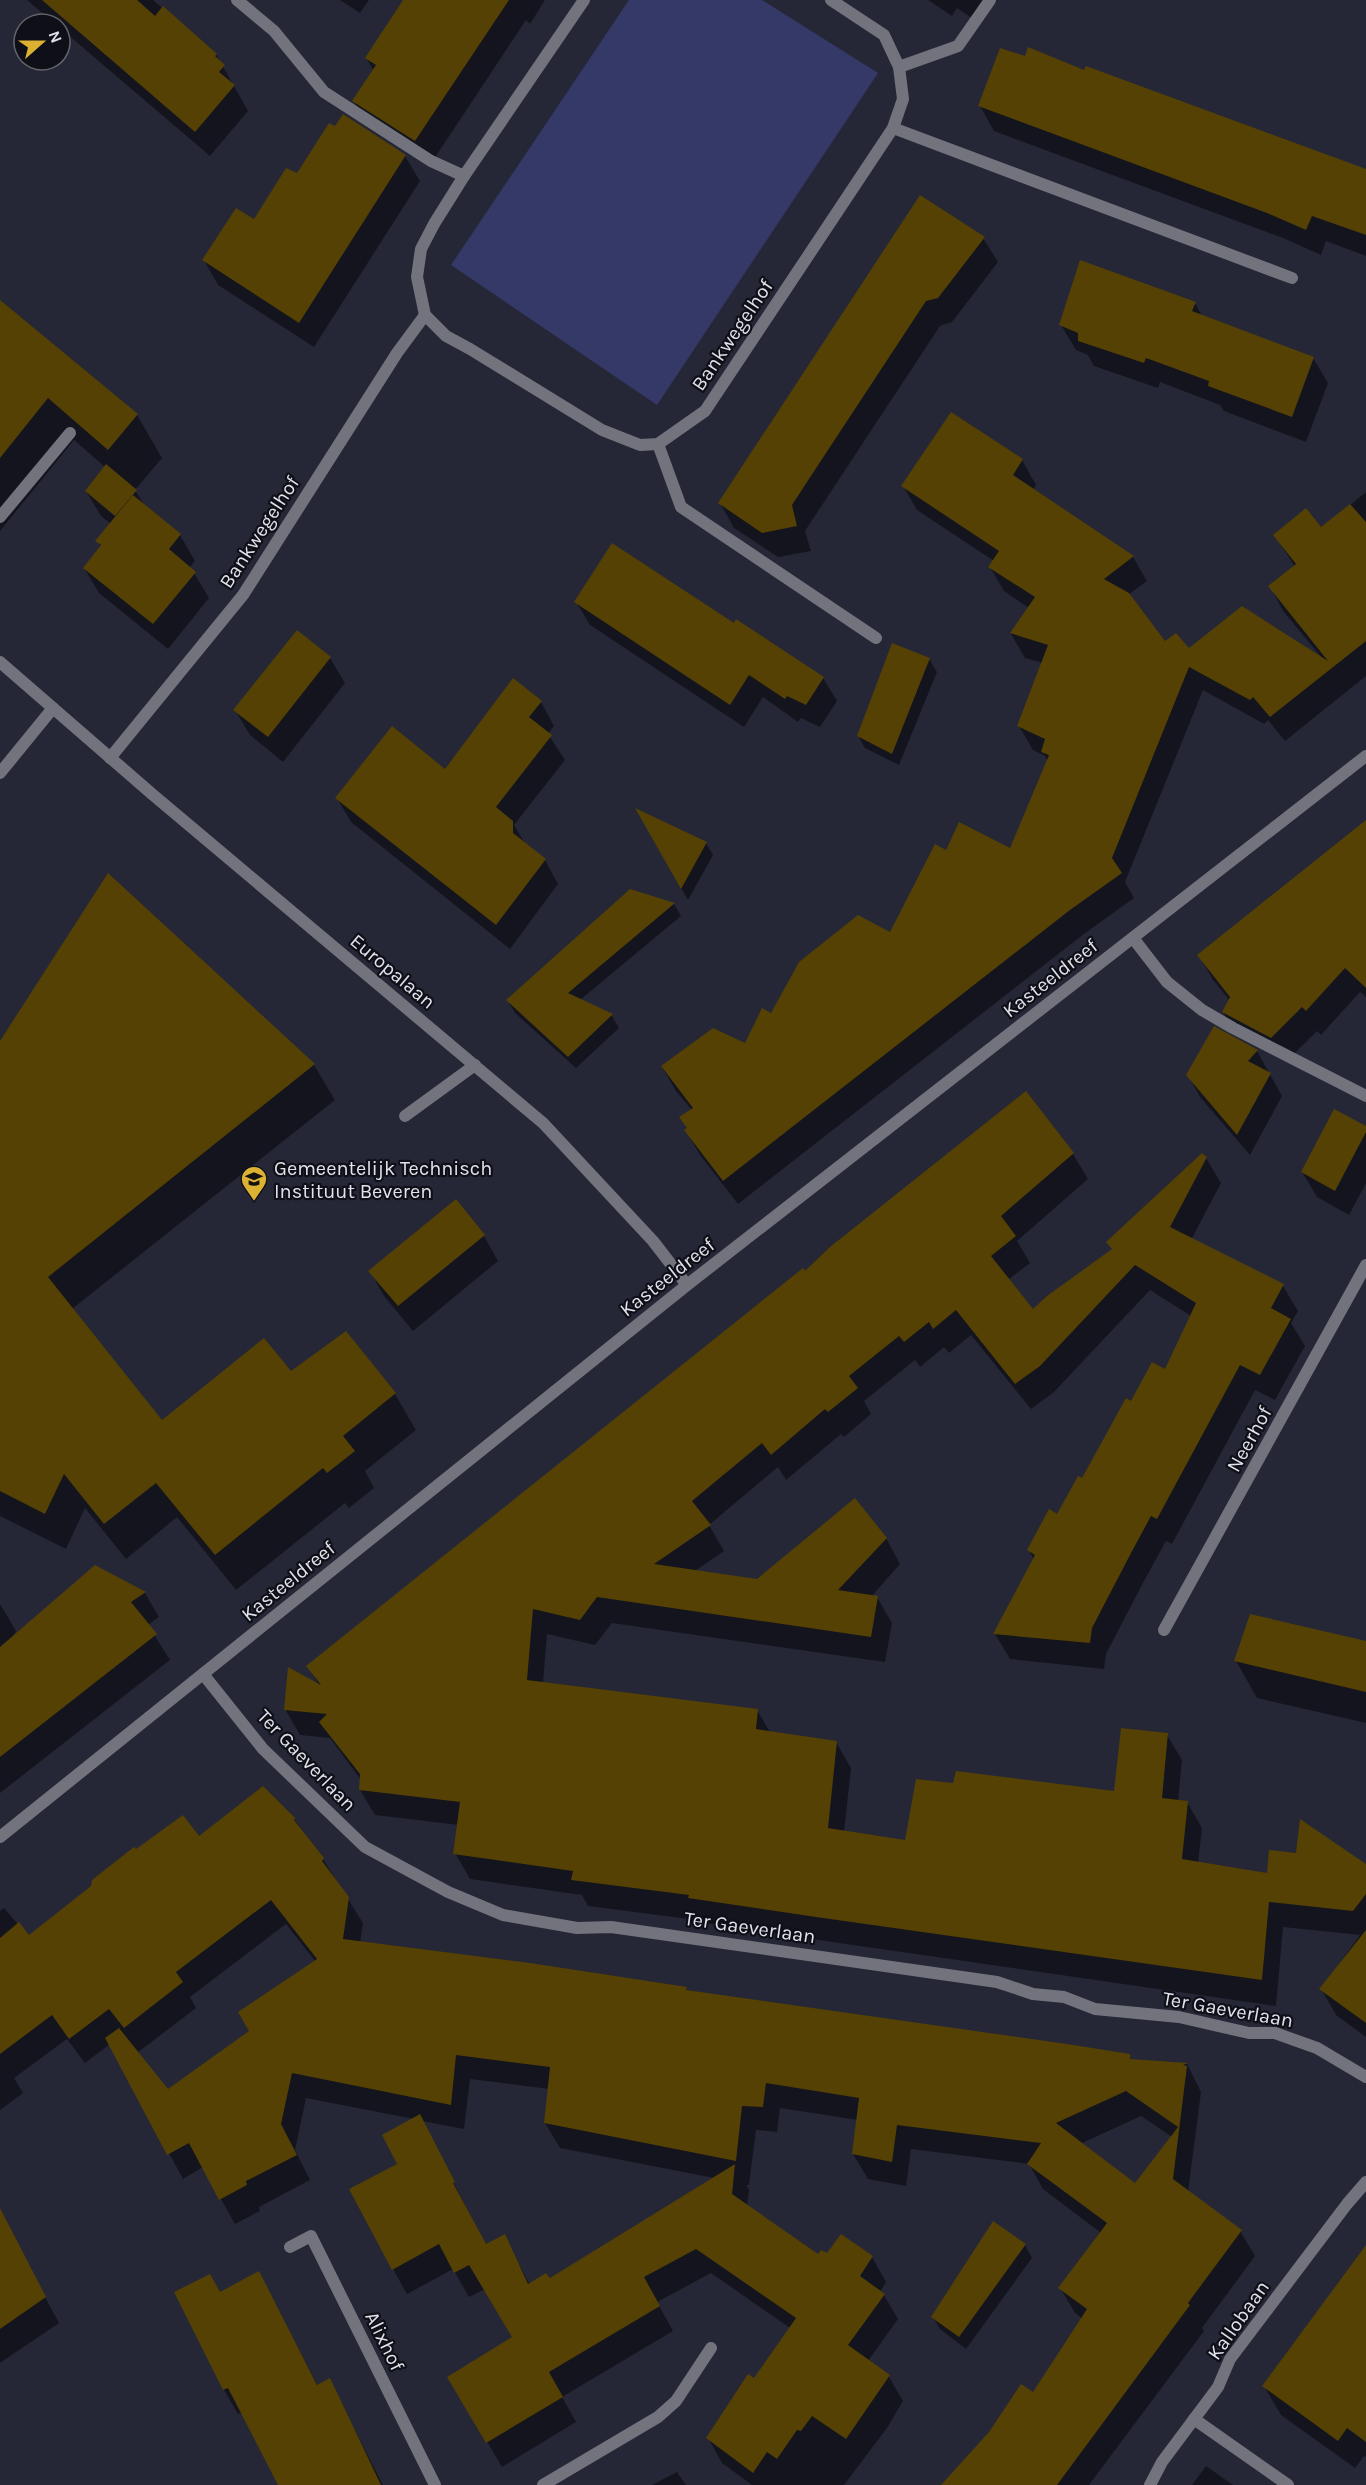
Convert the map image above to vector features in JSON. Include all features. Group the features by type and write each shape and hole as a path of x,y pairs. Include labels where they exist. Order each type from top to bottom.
{"street":[{"path":"237,0 274,31 324,92 430,161 464,176"},
{"path":"584,0 464,176 421,249 417,277 425,315 446,336 602,430 640,445 658,444 681,507 876,638"},
{"name":"Bankwegelhof","path":"658,444 705,411 893,128 903,99 899,68 884,34 831,0"},
{"path":"899,68 958,46 990,0"},
{"path":"893,128 1292,279"},
{"name":"Bankwegelhof","path":"110,758 243,595 397,353 425,315"},
{"path":"0,517 70,433"},
{"name":"Europalaan","path":"0,662 110,758 543,1123 653,1241 687,1285"},
{"path":"0,773 53,708"},
{"name":"Kasteeldreef","path":"0,1837 687,1285 1366,756"},
{"path":"1133,938 1167,982 1202,1010 1366,1096"},
{"path":"405,1116 475,1065"},
{"name":"Neerhof","path":"1164,1630 1366,1265"},
{"name":"Ter Gaeverlaan","path":"203,1674 263,1749 365,1847 448,1892 503,1915 577,1928 611,1927 997,1982 1033,1995 1064,1997 1095,2009 1179,2017 1249,2033 1275,2033 1317,2048 1366,2077"},
{"name":"Kallobaan","path":"1150,2485 1162,2462 1218,2387 1230,2359 1366,2182"},
{"name":"Alixhof","path":"290,2247 311,2236 435,2485"},
{"path":"543,2485 658,2417 676,2401 711,2348"},
{"path":"1194,2419 1288,2485"}],"shaded area":[{"path":"629,0 762,0 878,73 657,405 451,265"}],"building":[{"path":"42,0 137,0 155,16 163,6 217,54 215,56 225,65 219,72 235,85 195,132 72,26 72,12 56,12"},
{"path":"403,0 509,0 415,141 352,101 376,65 365,58"},
{"path":"1028,47 1084,70 1086,66 1366,169 1366,235 1312,216 1306,230 1267,213 978,106 1000,48 1025,56"},
{"path":"343,114 406,155 299,323 202,260 236,208 254,219 286,168 297,173 329,123 335,126"},
{"path":"920,195 985,237 938,298 926,301 805,485 792,505 797,526 762,533 718,503"},
{"path":"1080,260 1196,302 1192,311 1314,357 1292,417 1208,386 1209,381 1146,358 1144,363 1078,341 1078,333 1059,325"},
{"path":"0,300 138,414 108,450 48,398 0,458"},
{"path":"951,412 1023,459 1013,475 1134,556 1104,579 1129,593 1165,641 1176,633 1189,648 1242,606 1328,661 1268,586 1296,564 1273,535 1306,508 1321,527 1350,504 1366,522 1366,641 1270,717 1253,697 1250,700 1189,667 1112,858 1122,873 1070,910 723,1181 684,1130 687,1128 679,1117 693,1108 661,1066 713,1028 745,1043 762,1008 771,1013 799,962 858,915 890,932 935,844 946,850 959,822 1010,848 1049,755 1041,752 1045,739 1017,726 1048,645 1010,633 1035,597 988,567 999,551 901,486"},
{"path":"106,464 137,490 115,516 85,491"},
{"path":"133,495 181,534 169,549 196,572 153,624 83,568 101,545 95,541"},
{"path":"612,543 734,623 736,619 824,677 806,705 787,696 785,699 749,675 730,705 574,602"},
{"path":"297,630 331,657 268,737 233,710"},
{"path":"892,643 930,658 892,754 857,736"},
{"path":"513,678 542,701 529,717 552,735 496,807 513,821 513,833 546,859 496,925 335,798 392,726 445,769"},
{"path":"635,808 707,842 681,889"},
{"path":"1366,820 1366,988 1345,968 1306,1011 1302,1007 1271,1038 1222,1012 1230,997 1197,955"},
{"path":"108,873 315,1064 48,1277 162,1420 264,1338 291,1371 346,1331 396,1393 343,1436 355,1451 327,1473 323,1468 215,1555 156,1483 104,1524 64,1474 45,1514 0,1491 0,1041"},
{"path":"630,889 675,903 568,993 613,1014 568,1057 506,1000"},
{"path":"1214,1026 1258,1050 1248,1061 1271,1073 1237,1135 1186,1075"},
{"path":"1026,1091 1074,1153 1001,1216 1016,1236 991,1256 1033,1309 1047,1296 1112,1249 1106,1242 1202,1153 1207,1157 1170,1227 1284,1284 1271,1308 1291,1319 1260,1375 1240,1365 1157,1519 1151,1516 1092,1628 1090,1643 993,1634 1035,1555 1027,1550 1049,1509 1057,1514 1078,1476 1082,1478 1126,1398 1131,1401 1152,1362 1165,1369 1196,1303 1135,1265 1040,1366 1015,1384 956,1310 933,1329 929,1322 904,1342 899,1336 849,1376 858,1388 828,1412 825,1409 771,1455 762,1443 692,1501 711,1525 654,1564 757,1579 855,1498 887,1538 838,1590 878,1596 871,1637 597,1597 580,1620 533,1609 527,1680 758,1709 756,1729 837,1741 828,1828 905,1840 916,1779 953,1783 956,1771 1114,1791 1121,1728 1168,1733 1162,1798 1188,1801 1182,1859 1267,1873 1269,1850 1296,1853 1300,1819 1366,1864 1366,1894 1353,1911 1269,1902 1262,1980 688,1898 689,1895 571,1880 573,1871 453,1854 460,1802 359,1790 360,1774 319,1722 327,1714 284,1710 288,1667 321,1685 306,1666 803,1268 805,1271 830,1247"},
{"path":"1334,1109 1366,1126 1366,1132 1335,1191 1301,1172"},
{"path":"456,1199 485,1235 398,1306 368,1271"},
{"path":"95,1565 146,1592 131,1602 157,1634 0,1757 0,1647"},
{"path":"1250,1614 1366,1641 1366,1692 1234,1661"},
{"path":"263,1786 295,1818 294,1820 324,1858 322,1861 349,1897 343,1939 530,1963 687,1987 686,1990 1067,2044 1130,2054 1130,2059 1188,2063 1183,2065 1187,2066 1173,2179 1242,2230 1188,2303 1190,2305 1057,2485 941,2485 989,2432 1021,2384 1033,2392 1087,2309 1058,2288 1107,2223 1027,2164 1041,2143 897,2125 892,2162 852,2154 859,2098 766,2083 763,2107 742,2106 736,2161 544,2123 550,2067 456,2055 451,2105 292,2073 281,2124 297,2155 246,2181 247,2185 219,2200 189,2143 167,2155 105,2038 119,2028 168,2089 249,2031 238,2012 317,1959 271,1900 176,1972 183,1982 124,2028 109,2009 69,2039 52,2015 0,2054 0,1938 19,1922 29,1935 91,1886 92,1880 134,1847 136,1849 183,1815 199,1836","holes":["1126,2091 1178,2127 1135,2183 1056,2123"]},
{"path":"1366,1930 1366,2023 1319,1989"},
{"path":"420,2114 455,2182 453,2183 486,2244 505,2234 528,2284 546,2273 550,2278 735,2164 732,2194 818,2254 821,2250 827,2253 841,2234 873,2256 860,2276 885,2294 848,2345 890,2375 846,2439 812,2416 801,2431 797,2430 777,2459 767,2452 753,2473 706,2438 748,2374 754,2378 796,2318 696,2249 644,2277 660,2306 549,2372 563,2397 486,2443 447,2377 512,2337 469,2265 454,2273 439,2244 392,2270 349,2189 397,2164 382,2135"},
{"path":"0,2208 46,2297 0,2329"},
{"path":"993,2221 1026,2244 959,2337 931,2317"},
{"path":"1366,2245 1366,2442 1347,2428 1338,2441 1262,2386"},
{"path":"259,2271 317,2385 330,2378 381,2485 278,2485 228,2388 223,2390 174,2292 210,2274 220,2292"}],"place":[{"name":"Gemeentelijk Technisch Instituut Beveren","path":"254,1202"}]}
